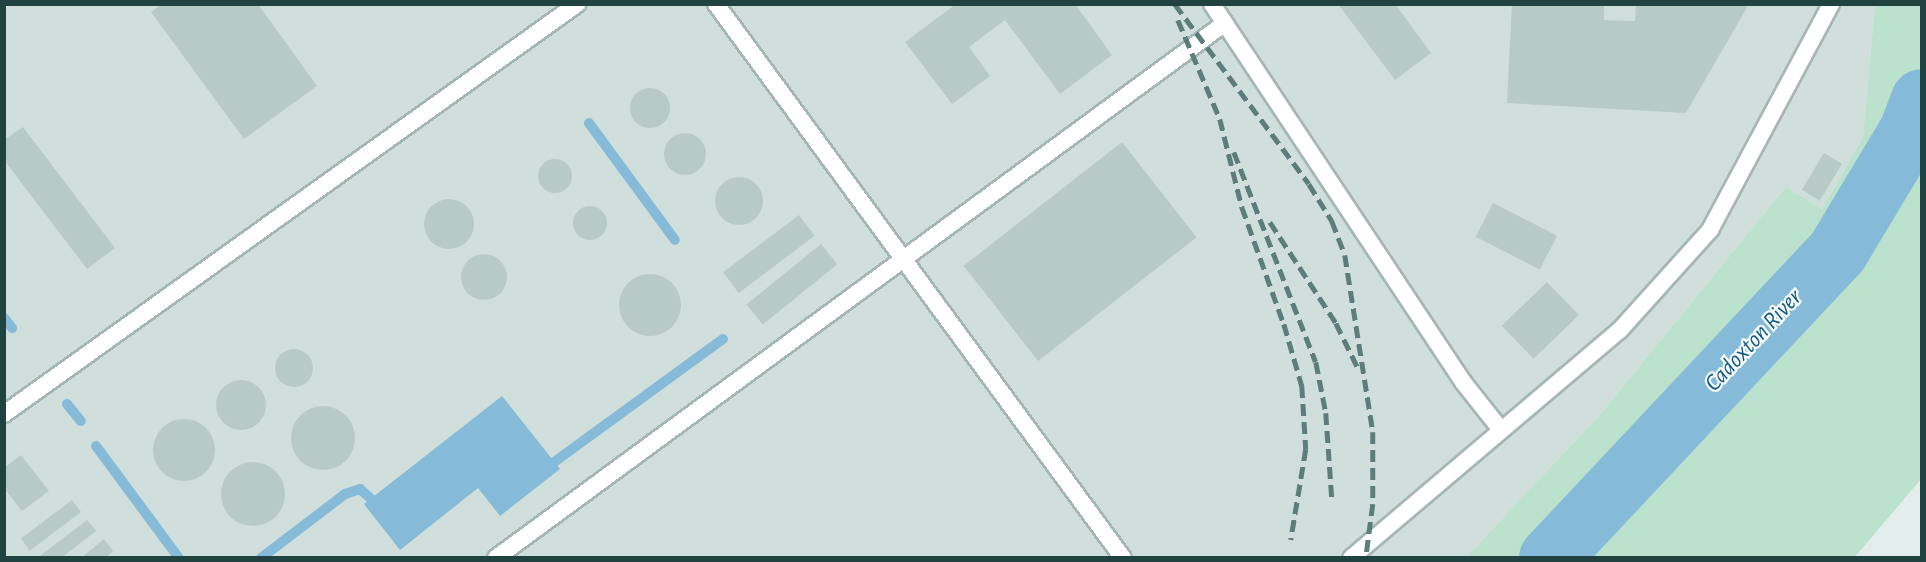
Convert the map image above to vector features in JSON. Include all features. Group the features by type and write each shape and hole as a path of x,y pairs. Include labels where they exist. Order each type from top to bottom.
{"lane":[{"path":"4,414 577,4"},
{"path":"716,4 1123,558"},
{"path":"1212,4 1463,382 1501,430"},
{"path":"1351,558 1620,330 1710,230 1831,4"},
{"path":"496,558 514,552 1225,23"}],"shaded area":[{"path":"4,5 1875,5 1863,137 1822,209 1786,187 1599,416 1467,558 5,557"}],"green space":[{"path":"1875,5 1921,5 1921,479 1855,557 1467,557 1599,416 1786,187 1822,209 1863,137"}],"water":[{"path":"502,396 560,469 500,516 478,488 400,550 364,504"}],"building":[{"path":"161,4 258,4 317,86 244,139 151,12"},
{"path":"956,4 1075,4 1112,55 1060,94 1005,20 969,47 990,76 952,104 905,42"},
{"path":"1338,4 1395,4 1431,53 1395,80"},
{"path":"1512,4 1604,4 1604,20 1635,21 1636,4 1749,4 1686,113 1507,103"},
{"path":"650,88 658,89 664,94 669,100 669,116 664,122 658,127 650,128 642,127 636,122 631,116 630,108 631,100 636,94 642,89"},
{"path":"23,127 115,248 87,269 4,160 4,140"},
{"path":"685,133 693,134 700,139 705,146 705,162 700,169 693,174 685,175 677,174 670,169 665,162 664,154 665,146 670,139 677,134"},
{"path":"1122,142 1196,237 1038,361 964,266"},
{"path":"1824,153 1842,164 1820,201 1802,190"},
{"path":"555,159 567,164 572,176 567,188 555,193 543,188 538,176 543,164"},
{"path":"739,177 756,184 763,201 756,218 739,225 722,218 715,201 722,184"},
{"path":"449,199 467,206 474,224 467,242 449,249 431,242 424,224 431,206"},
{"path":"1493,203 1557,236 1540,270 1476,237"},
{"path":"590,206 602,211 607,223 602,235 590,240 578,235 573,223 578,211"},
{"path":"799,215 815,236 739,293 723,272"},
{"path":"821,244 837,264 763,325 746,304"},
{"path":"484,254 500,261 507,277 500,293 484,300 468,293 461,277 468,261"},
{"path":"644,274 656,274 672,283 679,293 681,305 679,317 672,327 656,336 644,336 633,331 624,322 619,311 619,299 624,288 633,279"},
{"path":"1547,282 1579,315 1534,359 1502,326"},
{"path":"294,349 307,355 313,368 307,381 294,387 281,381 275,368 281,355"},
{"path":"236,380 246,380 259,387 266,400 266,410 259,423 246,430 236,430 227,426 220,419 216,410 216,400 220,391 227,384"},
{"path":"317,406 329,406 346,415 353,426 355,438 353,450 346,461 329,470 317,470 305,465 296,456 291,444 291,432 296,420 305,411"},
{"path":"178,419 190,419 206,428 213,438 215,450 213,462 206,472 190,481 178,481 167,476 158,467 153,456 153,444 158,433 167,424"},
{"path":"21,455 49,491 22,511 4,488 4,468"},
{"path":"253,462 265,464 276,471 283,482 285,494 283,506 276,517 265,524 253,526 241,524 230,517 223,506 221,494 223,482 230,471 241,464"},
{"path":"72,500 81,512 30,550 21,539"},
{"path":"87,520 96,531 61,558 37,558"},
{"path":"104,539 113,551 106,558 81,558"}],"waterway":[{"name":"Cadoxton River","path":"1550,558 1838,251 1910,131 1922,100"},
{"path":"589,123 675,240"},
{"path":"1910,131 1922,128"},
{"path":"4,318 12,328"},
{"path":"546,468 723,339"},
{"path":"67,404 81,421"},
{"path":"96,446 179,558"},
{"path":"261,558 345,494 360,489 371,499"}],"railway":[{"path":"1175,4 1309,184 1332,221 1345,255 1373,432 1373,504 1366,558"},
{"path":"1178,20 1220,119 1242,207 1284,324 1302,386 1306,449 1291,540"},
{"path":"1234,152 1316,362 1326,413 1332,499"},
{"path":"1270,222 1336,323 1359,370"}]}
